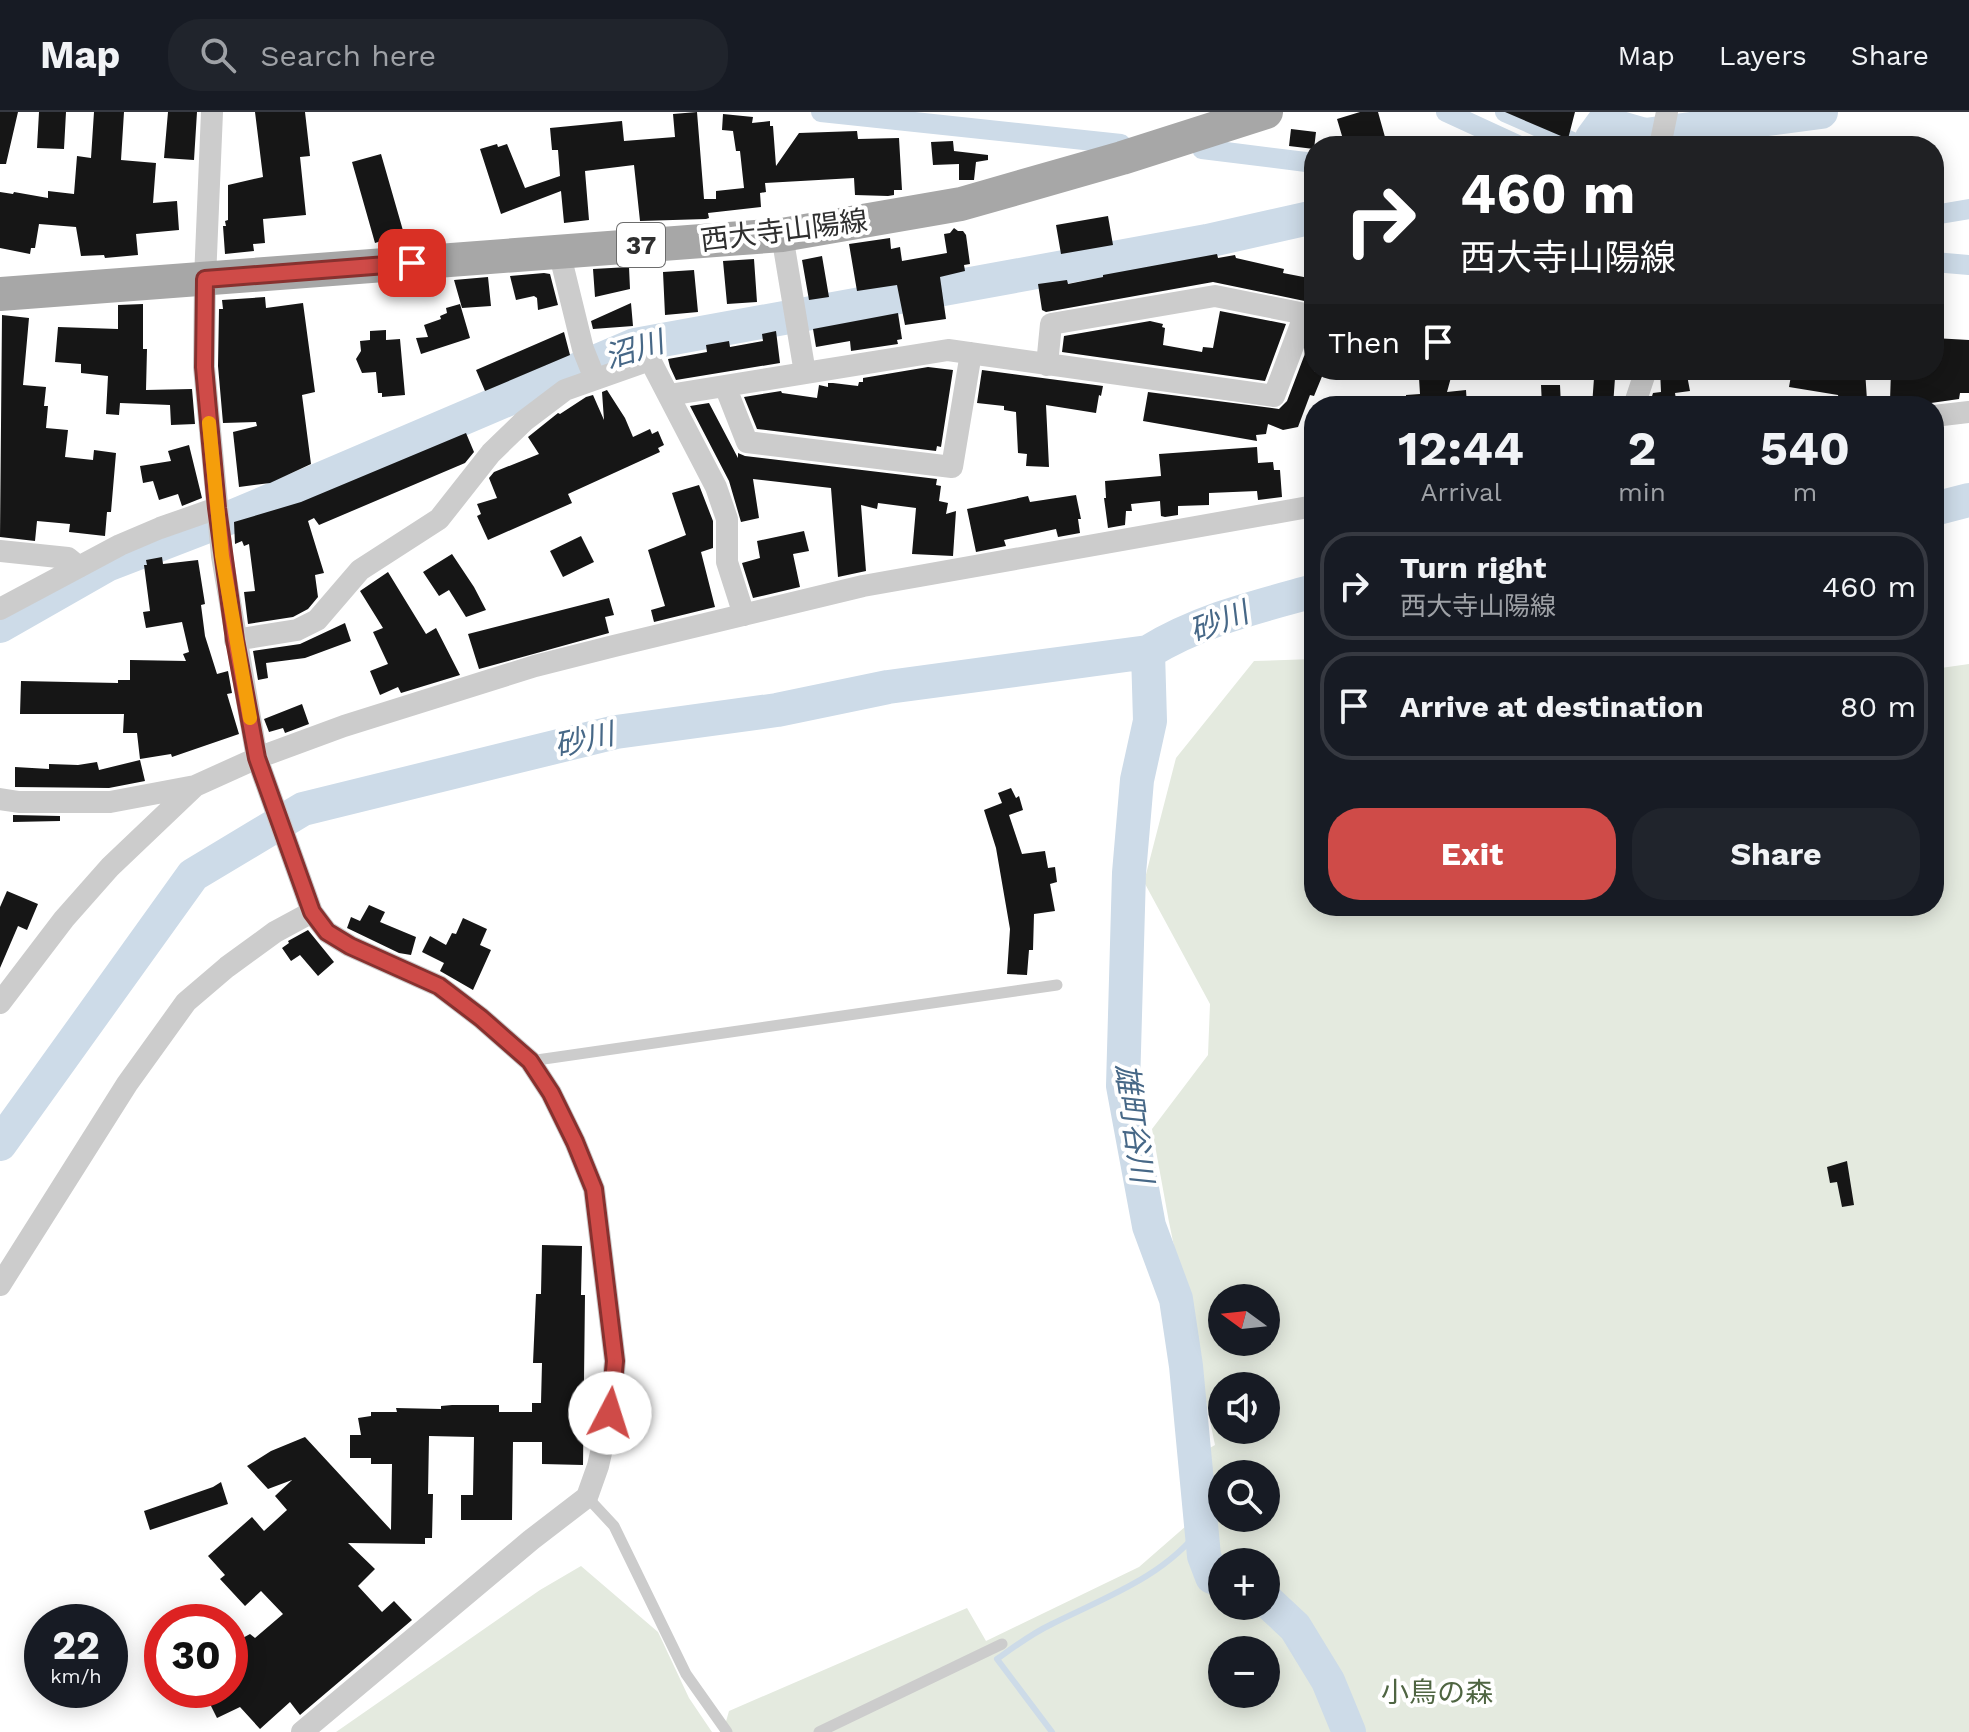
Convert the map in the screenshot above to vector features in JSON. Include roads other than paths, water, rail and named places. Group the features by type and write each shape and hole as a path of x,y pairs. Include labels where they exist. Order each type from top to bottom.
{"main road":[{"name":"西大寺山陽線","path":"0,294 782,235 961,204 1122,158 1263,113"}],"street":[{"path":"212,112 204,367 217,508 235,640 259,764 309,905 327,932 350,946 439,986 530,1061 551,1093 594,1189 615,1361 610,1413 598,1466 587,1497 531,1540 302,1732"},
{"path":"1662,136 1666,114"},
{"path":"782,235 805,373"},
{"path":"559,251 583,349 595,379"},
{"path":"1047,365 1051,324 1215,296 1304,314"},
{"path":"669,395 948,350 1274,396 1304,317"},
{"path":"725,386 747,442 952,467 971,353"},
{"path":"235,640 297,630 317,620 360,570 439,519 491,453 524,421 565,390 650,360 716,487 727,519 727,562 744,615"},
{"path":"1944,415 1969,412"},
{"path":"0,609 160,528 217,508"},
{"path":"0,799 19,802 110,802 195,786 259,764 344,726 535,666 863,586 1304,508"},
{"path":"0,551 68,558 79,567"},
{"path":"0,1003 64,919 110,867 195,786"},
{"path":"0,1285 127,1084 186,1002 309,905"}],"lane":[{"path":"530,1061 1057,985"},
{"path":"587,1497 614,1526 686,1674 727,1732"},
{"path":"819,1732 1002,1644"}],"waterway":[{"path":"821,112 1121,144"},
{"path":"1446,112 1498,136"},
{"path":"1505,112 1559,136"},
{"name":"沼川","path":"1593,136 1603,123 1645,135 1821,112"},
{"path":"1202,149 1304,162"},
{"path":"1944,213 1969,209"},
{"name":"沼川","path":"0,626 107,565 234,516 635,345 1207,241 1304,219"},
{"path":"1944,263 1969,265"},
{"name":"砂川","path":"1944,506 1969,500"},
{"name":"砂川","path":"0,1144 193,875 303,809 616,732 777,710 888,687 1148,652 1208,623 1304,594"},
{"name":"雄町谷川","path":"1148,652 1150,721 1137,780 1129,873 1123,1086 1149,1226 1176,1299 1186,1366 1204,1556 1208,1566"},
{"path":"1052,1732 997,1659 1043,1629 1150,1574 1186,1545 1201,1528"},
{"name":"雄町谷川","path":"1280,1613 1295,1627 1328,1681 1349,1732"}],"park label":[{"name":"小鳥の森","path":"1437,1692"}]}
